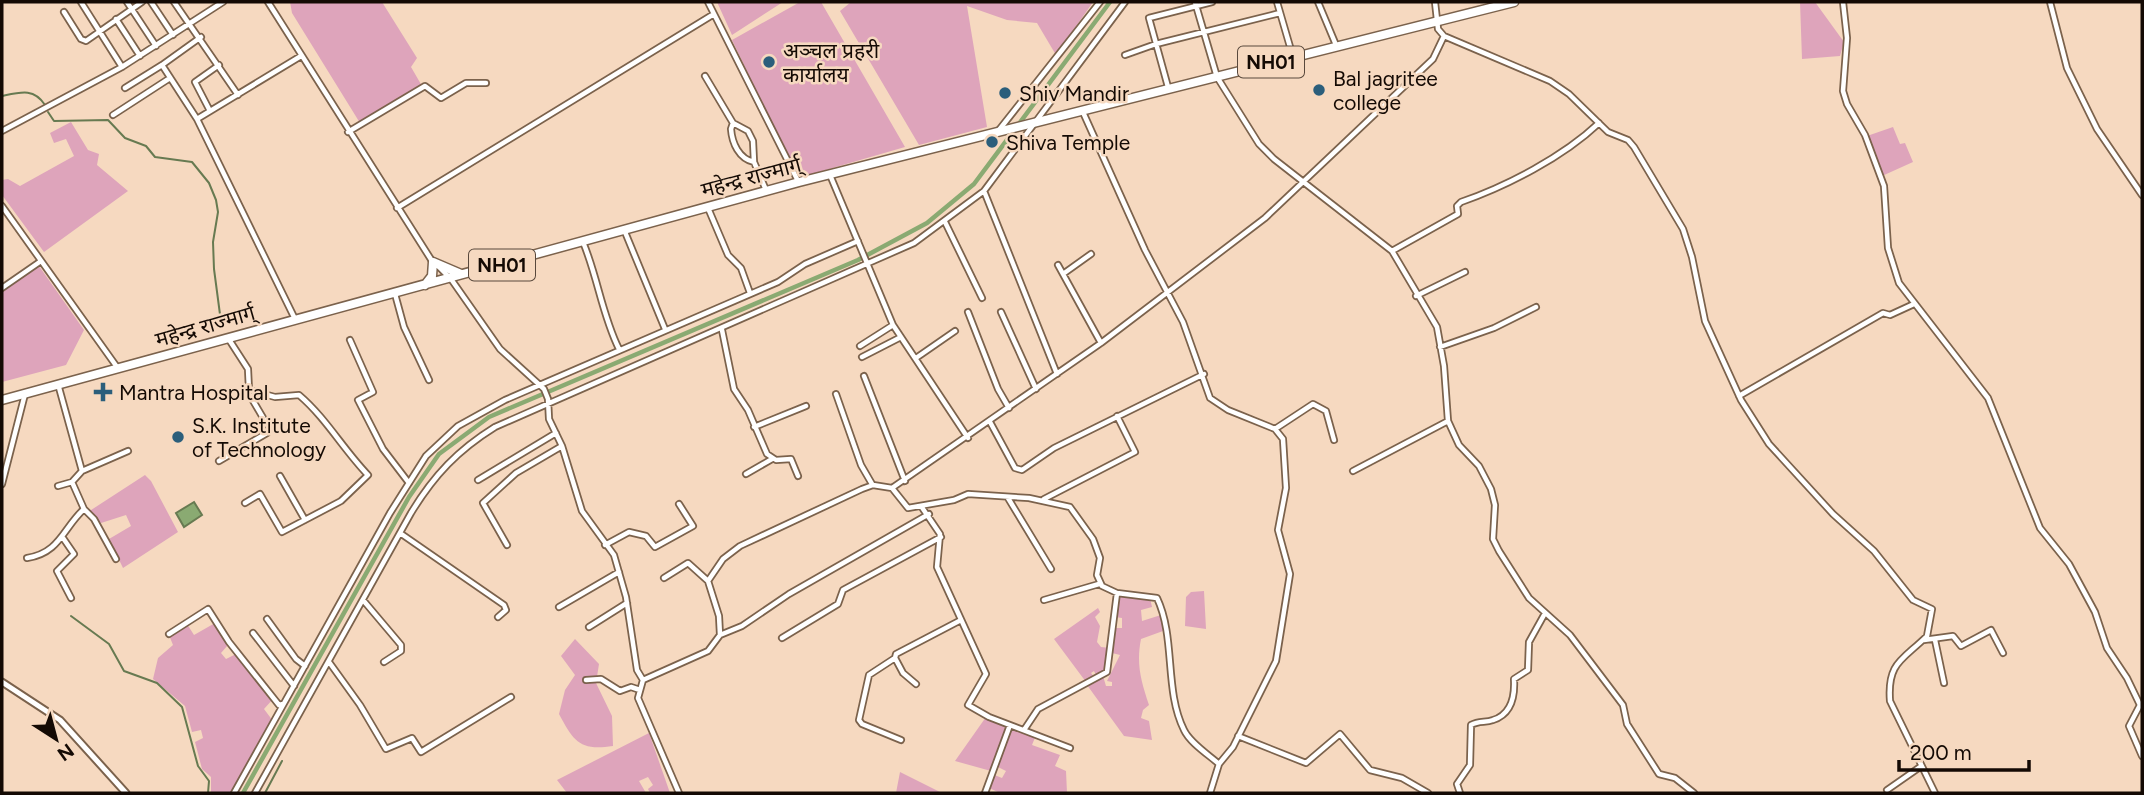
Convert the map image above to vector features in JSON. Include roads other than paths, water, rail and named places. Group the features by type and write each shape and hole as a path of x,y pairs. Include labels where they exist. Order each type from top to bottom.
{"highway":[{"name":"महेन्द्र राज्मार्ग्","path":"2,400 583,241 625,232 767,190 1033,124 1168,87 1437,22 1487,6 1514,2"},
{"path":"422,287 432,276 433,262 448,271 466,275"}],"street":[{"path":"81,2 122,67"},
{"path":"127,2 156,46"},
{"path":"64,12 83,41 142,2"},
{"path":"152,2 173,36"},
{"path":"174,2 201,37 238,96"},
{"path":"2,131 141,56 222,2"},
{"path":"270,2 348,132 433,262 451,279 500,349 542,387 548,396 549,419 562,446 582,510 614,555 627,603 637,670 643,680 638,698 679,793"},
{"path":"708,2 799,182"},
{"path":"1000,132 1100,2"},
{"path":"255,793 427,487 466,445 495,426 722,330 866,262 914,243 984,191 1125,2"},
{"path":"1168,87 1149,18 1212,2"},
{"path":"1277,2 1293,57"},
{"path":"1318,2 1337,46"},
{"path":"1436,2 1437,22 1444,36 1550,81 1569,94 1608,132 1628,140 1634,147 1683,229 1692,257 1705,321 1739,396 1769,444 1833,514 1874,551 1913,600 1931,609 1927,636 1909,650 1891,672 1889,688 1890,701 1935,793"},
{"path":"1843,2 1846,38 1843,91 1847,104 1865,135 1884,186 1888,248 1899,283 1993,408 2022,489 2040,528 2069,564 2095,612 2107,648 2140,705 2129,726 2142,756"},
{"path":"2050,2 2067,68 2097,129 2142,195"},
{"path":"1196,4 1217,77 1259,144 1392,251 1416,296 1437,327 1448,421 1459,445 1479,466 1491,489 1495,505 1493,539 1519,585 1544,615 1570,635 1623,705 1627,724 1658,774 1675,778 1694,793"},
{"path":"1125,55 1156,44 1280,13"},
{"path":"397,208 714,14"},
{"path":"116,19 141,56"},
{"path":"708,581 723,559 740,546 873,485 892,488 905,481 1170,293 1306,183 1433,59 1444,36"},
{"path":"125,88 201,37"},
{"path":"197,119 301,56"},
{"path":"162,65 197,119 296,320"},
{"path":"210,111 194,82 219,65"},
{"path":"705,76 733,123 748,131 753,141 754,162 767,190"},
{"path":"113,115 170,78"},
{"path":"348,132 425,86 441,98 466,83 486,83"},
{"path":"1081,109 1145,250 1170,293 1203,374 1209,398 1228,410 1275,429 1283,439 1284,502 1278,530 1290,574 1276,661 1238,736 1219,764 1210,793"},
{"path":"733,123 732,137 736,149 749,161 754,162"},
{"path":"1392,251 1458,214 1461,202 1525,176 1585,136 1599,123"},
{"path":"830,174 893,325 968,438"},
{"path":"984,191 1057,374"},
{"path":"2,206 118,368"},
{"path":"708,207 728,255 741,268 750,295"},
{"path":"945,222 982,298"},
{"path":"625,232 665,329"},
{"path":"583,241 607,325 619,349"},
{"path":"234,793 426,456 458,426 505,400 542,387 619,349 750,295 858,241"},
{"path":"1063,274 1091,254"},
{"path":"2,288 41,261"},
{"path":"1058,265 1101,343"},
{"path":"1416,296 1465,272"},
{"path":"395,293 404,327 429,380"},
{"path":"1739,396 1883,313 1890,315 1914,304"},
{"path":"1440,346 1494,328 1536,307"},
{"path":"968,312 998,389 1009,408"},
{"path":"1001,312 1036,389"},
{"path":"860,346 893,325"},
{"path":"722,330 734,390 748,410 767,454 772,458"},
{"path":"916,358 955,331"},
{"path":"228,337 248,369 249,390 275,397 299,395 317,411 349,456 368,475 341,501 282,532 260,494 245,503"},
{"path":"862,357 901,337"},
{"path":"350,340 373,392 358,400 383,449 410,483"},
{"path":"990,422 1015,468 1022,470 1054,448 1203,374"},
{"path":"864,376 905,481"},
{"path":"58,383 82,471"},
{"path":"2,484 25,393"},
{"path":"219,461 267,433 269,428 252,399 254,393"},
{"path":"836,394 864,472 873,485"},
{"path":"1275,429 1313,404 1326,411 1334,440"},
{"path":"754,427 806,406"},
{"path":"1043,500 1135,452 1117,416"},
{"path":"1353,471 1448,421"},
{"path":"478,480 556,433"},
{"path":"506,545 483,503 516,473 562,446"},
{"path":"58,486 72,482 82,471 128,451"},
{"path":"746,474 772,458 791,459 797,476"},
{"path":"279,477 305,520"},
{"path":"72,482 84,509 97,524 116,559"},
{"path":"892,488 906,507 954,500 968,494 1043,500 1070,507 1083,522 1100,558 1097,575 1100,584 1117,593 1157,598 1164,612 1173,684 1185,732 1219,764"},
{"path":"1008,498 1051,569"},
{"path":"606,544 629,532 646,536 656,547 671,539 692,526 679,504"},
{"path":"921,505 941,537 937,567 986,674 968,705 1010,725 1070,748"},
{"path":"27,558 44,551 63,538 74,518 84,509"},
{"path":"643,680 708,651 720,635 742,626 789,594 929,514"},
{"path":"400,533 504,605 506,610 498,617"},
{"path":"782,638 838,604 843,590 941,537"},
{"path":"63,538 74,554 57,571 71,598"},
{"path":"664,578 688,563 708,581 719,616 720,635"},
{"path":"559,607 619,572"},
{"path":"1044,600 1100,584"},
{"path":"1024,730 1038,709 1107,672 1117,593"},
{"path":"363,600 401,645 401,651 384,662"},
{"path":"589,627 627,603"},
{"path":"169,634 208,609 237,652 279,705 284,705"},
{"path":"1460,793 1457,784 1470,765 1471,725 1493,720 1507,712 1514,695 1514,679 1528,670 1529,642 1544,615"},
{"path":"267,619 296,659 305,666"},
{"path":"916,684 903,673 895,659 896,653 961,620"},
{"path":"1923,640 1953,636 1961,646 1991,630 2003,653"},
{"path":"253,633 294,686"},
{"path":"1935,640 1944,683"},
{"path":"895,659 869,675 859,720 862,724 901,740"},
{"path":"328,662 360,705 386,749 412,738 421,752 511,697"},
{"path":"586,680 604,680 620,691 631,687 640,690"},
{"path":"2,682 60,720 126,793"},
{"path":"985,793 1010,725"},
{"path":"1238,736 1306,763 1340,734 1370,770 1402,778 1428,793"},
{"path":"1886,790 1920,767"}],"waterway":[{"path":"243,793 409,497 439,454 489,417 858,260 927,223 974,184 1110,2"},
{"path":"2,96 32,94 45,105"},
{"path":"48,112 54,121 108,120 125,138 146,146 155,157 192,162 209,183 216,200 218,212 213,242 214,269 221,322"},
{"path":"71,616 109,644 124,671 157,683 182,707 198,766 209,781 208,793"},
{"path":"265,793 282,761"}],"place":[{"name":"अञ्चल प्रहरी कार्यालय","path":"769,62"},
{"name":"Bal jagritee college","path":"1319,90"},
{"name":"Shiv Mandir","path":"1005,93"},
{"name":"Shiva Temple","path":"992,142"},
{"name":"Mantra Hospital","path":"103,392"},
{"name":"S.K. Institute of Technology","path":"178,437"}]}
